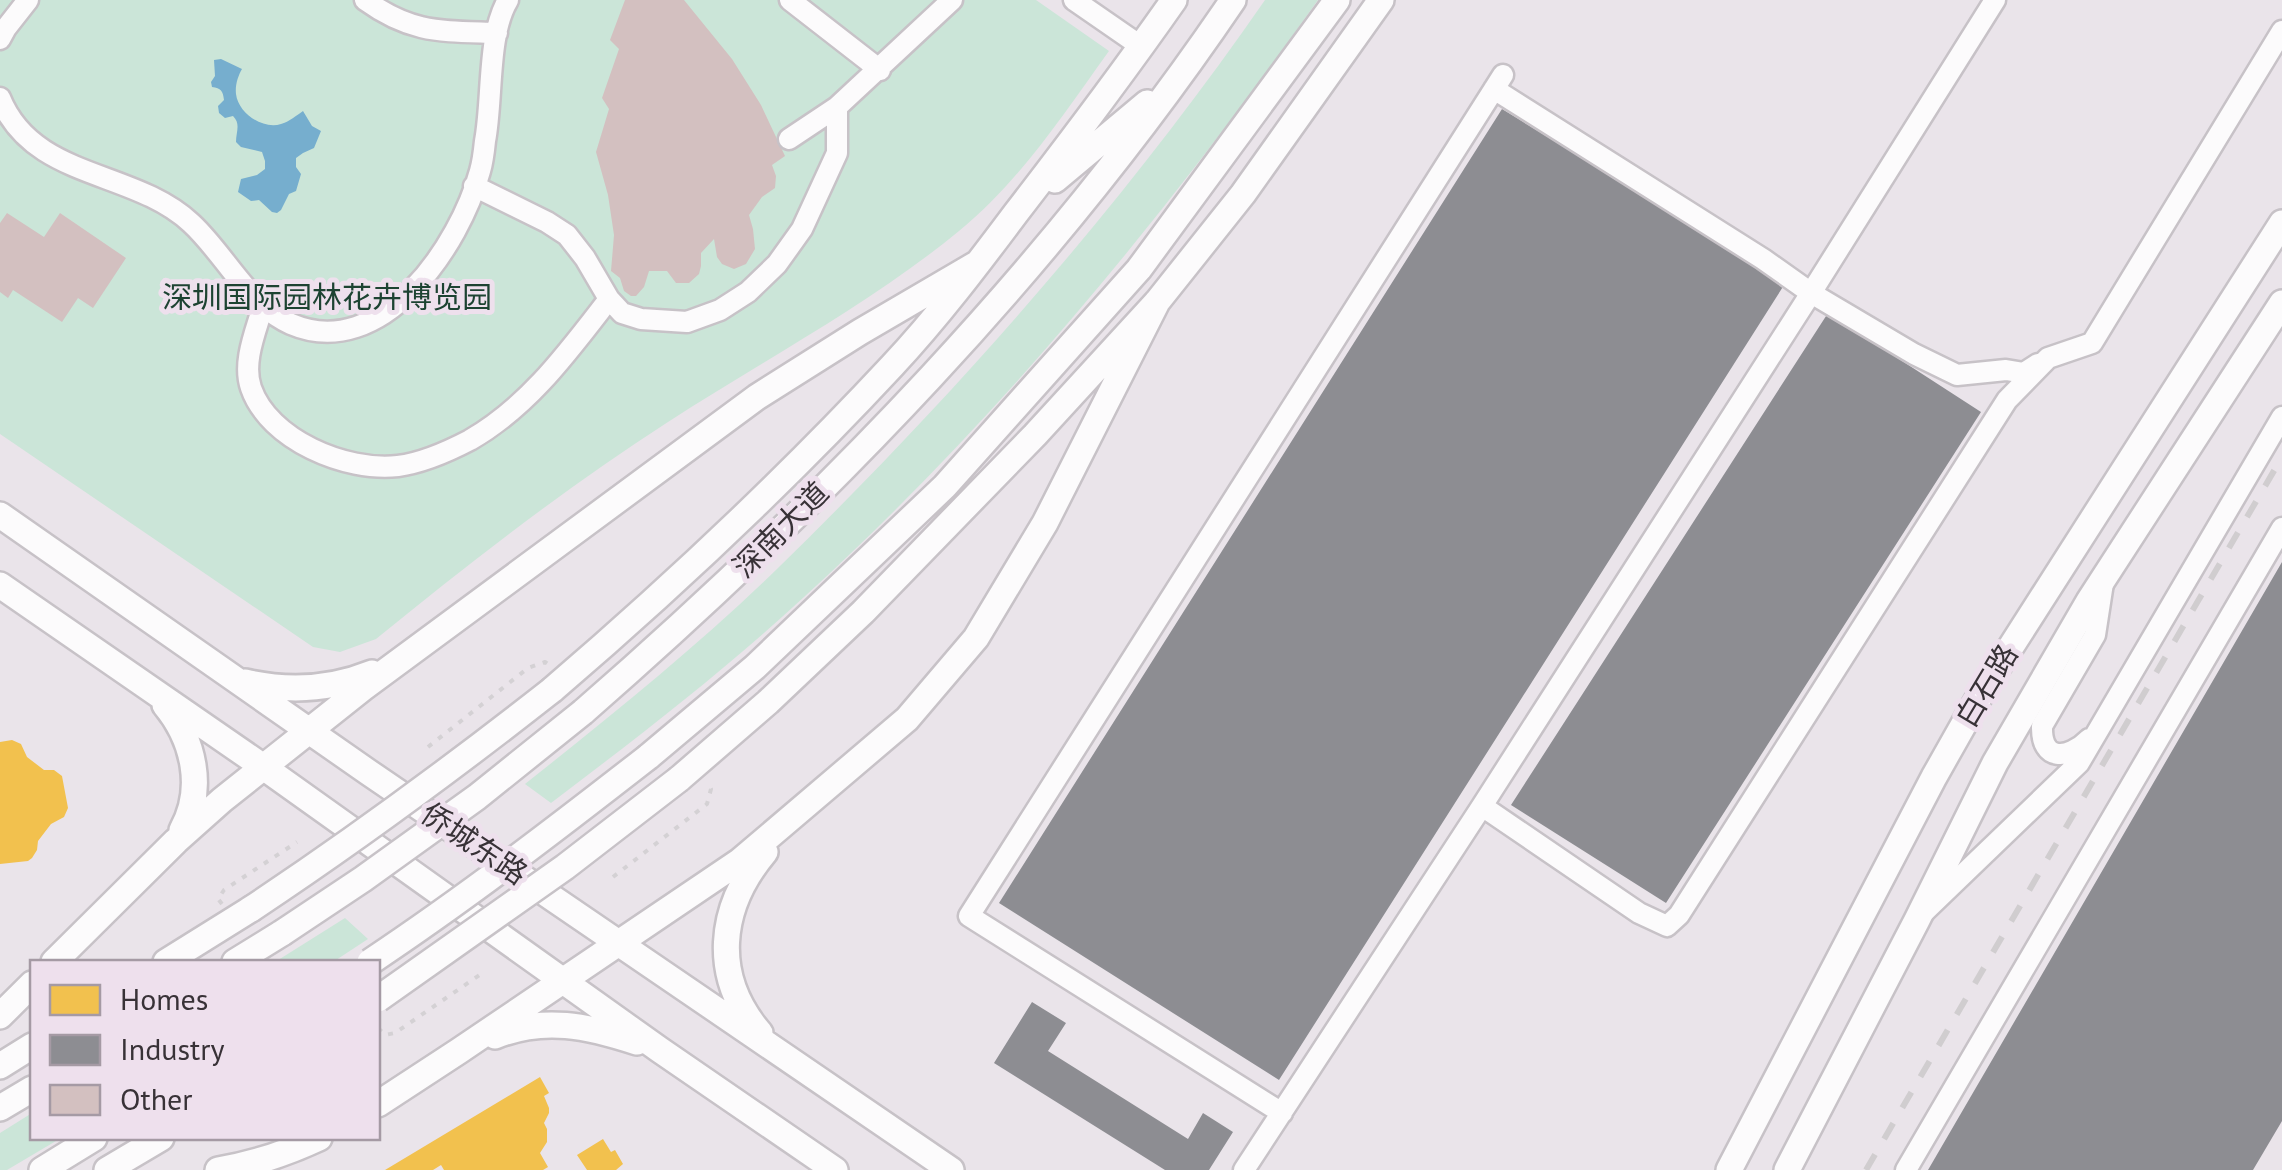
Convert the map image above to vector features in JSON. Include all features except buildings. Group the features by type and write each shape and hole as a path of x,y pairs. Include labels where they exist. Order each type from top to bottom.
{"main road":[{"path":"169,960 339,850 446,773 553,680 651,605 895,364 1116,84 1174,0"},
{"name":"深南大道","path":"238,960 364,879 477,797 683,625 984,322 1102,181 1233,0"},
{"path":"373,960 540,842 648,756 754,667 945,486 1139,269 1337,0"},
{"path":"380,998 565,867 679,778 864,612 1157,302 1243,194 1382,0"},
{"path":"1019,210 1191,62"},
{"name":"白石路","path":"1728,1170 1982,692 2282,224"},
{"path":"56,960 176,841 308,730 757,397 978,263"},
{"path":"380,1103 740,860 907,719 976,638 1045,523 1157,302"},
{"name":"白石路","path":"1786,1170 1995,763 2103,579 2282,303"},
{"name":"侨城东路","path":"0,515 951,1170"},
{"name":"侨城东路","path":"0,585 835,1170"},
{"path":"236,680 270,688 329,687 396,664"},
{"path":"152,690 172,714 192,757 193,803 176,841"},
{"path":"778,1053 738,1001 725,945 736,896 751,868 797,814"},
{"path":"0,1016 30,986"},
{"path":"458,1052 506,1032 540,1024 600,1032 660,1050"},
{"path":"0,1066 30,1047"},
{"path":"0,1108 30,1089"},
{"path":"42,1170 91,1140"},
{"path":"107,1170 158,1140"},
{"path":"218,1170 248,1165 314,1140"}],"street":[{"path":"2,30 28,0"},
{"path":"365,0 412,27 497,33"},
{"path":"0,98 33,144 57,160 148,195 180,213 206,237 263,306 290,324 317,332 342,332 373,321 400,303 446,247 464,213 480,172 488,129 497,24 508,0"},
{"path":"790,0 880,70"},
{"path":"789,139 838,107 952,0"},
{"path":"1074,0 1142,47"},
{"path":"1244,1170 1482,806 1995,0"},
{"path":"1282,1114 969,916 1498,82 1811,293 1914,354 1958,375 2006,370 2024,373 2048,358 2092,343 2282,31"},
{"path":"474,186 566,235 622,313 641,319 688,322 720,310 748,292 777,264 809,215 836,153 838,107"},
{"path":"263,306 248,363 250,387 263,410 280,429 312,449 354,464 397,466 469,440 511,412 545,380 609,299"},
{"path":"1482,806 1639,912 1667,926 1679,915 2006,400 2048,358"},
{"path":"1917,920 2071,772 2282,416"},
{"path":"1906,1170 2282,528"},
{"path":"2097,731 2069,754 2058,755 2041,740 2042,726 2095,635 2103,579"}],"path":[{"path":"428,747 528,668 546,662 553,680"},
{"path":"613,877 707,804 711,789 707,783"},
{"path":"224,890 297,842"},
{"path":"380,1030 385,1036 395,1034 482,974"}],"green space":[{"name":"深圳国际园林花卉博览园","path":"0,0 1036,0 1109,51 1002,191 925,258 593,473 376,639 340,652 313,647 0,434"},
{"path":"1265,0 1318,0 1140,236 1012,387 945,459 774,624 616,753 551,803 525,784 717,625 909,435 1095,224"},
{"path":"345,918 368,939 336,960 278,960"},
{"path":"30,1114 30,1140 58,1140 7,1170 0,1170 0,1133"}],"water":[{"path":"221,59 242,69 236,94 241,108 252,118 274,125 303,111 312,126 321,131 314,148 296,158 301,174 296,191 289,194 277,213 238,192 241,179 265,169 265,161 262,152 236,142 233,116 225,118 219,113 223,94 211,82 215,76 214,60"}],"railway":[{"path":"1866,1170 2282,457"}]}
